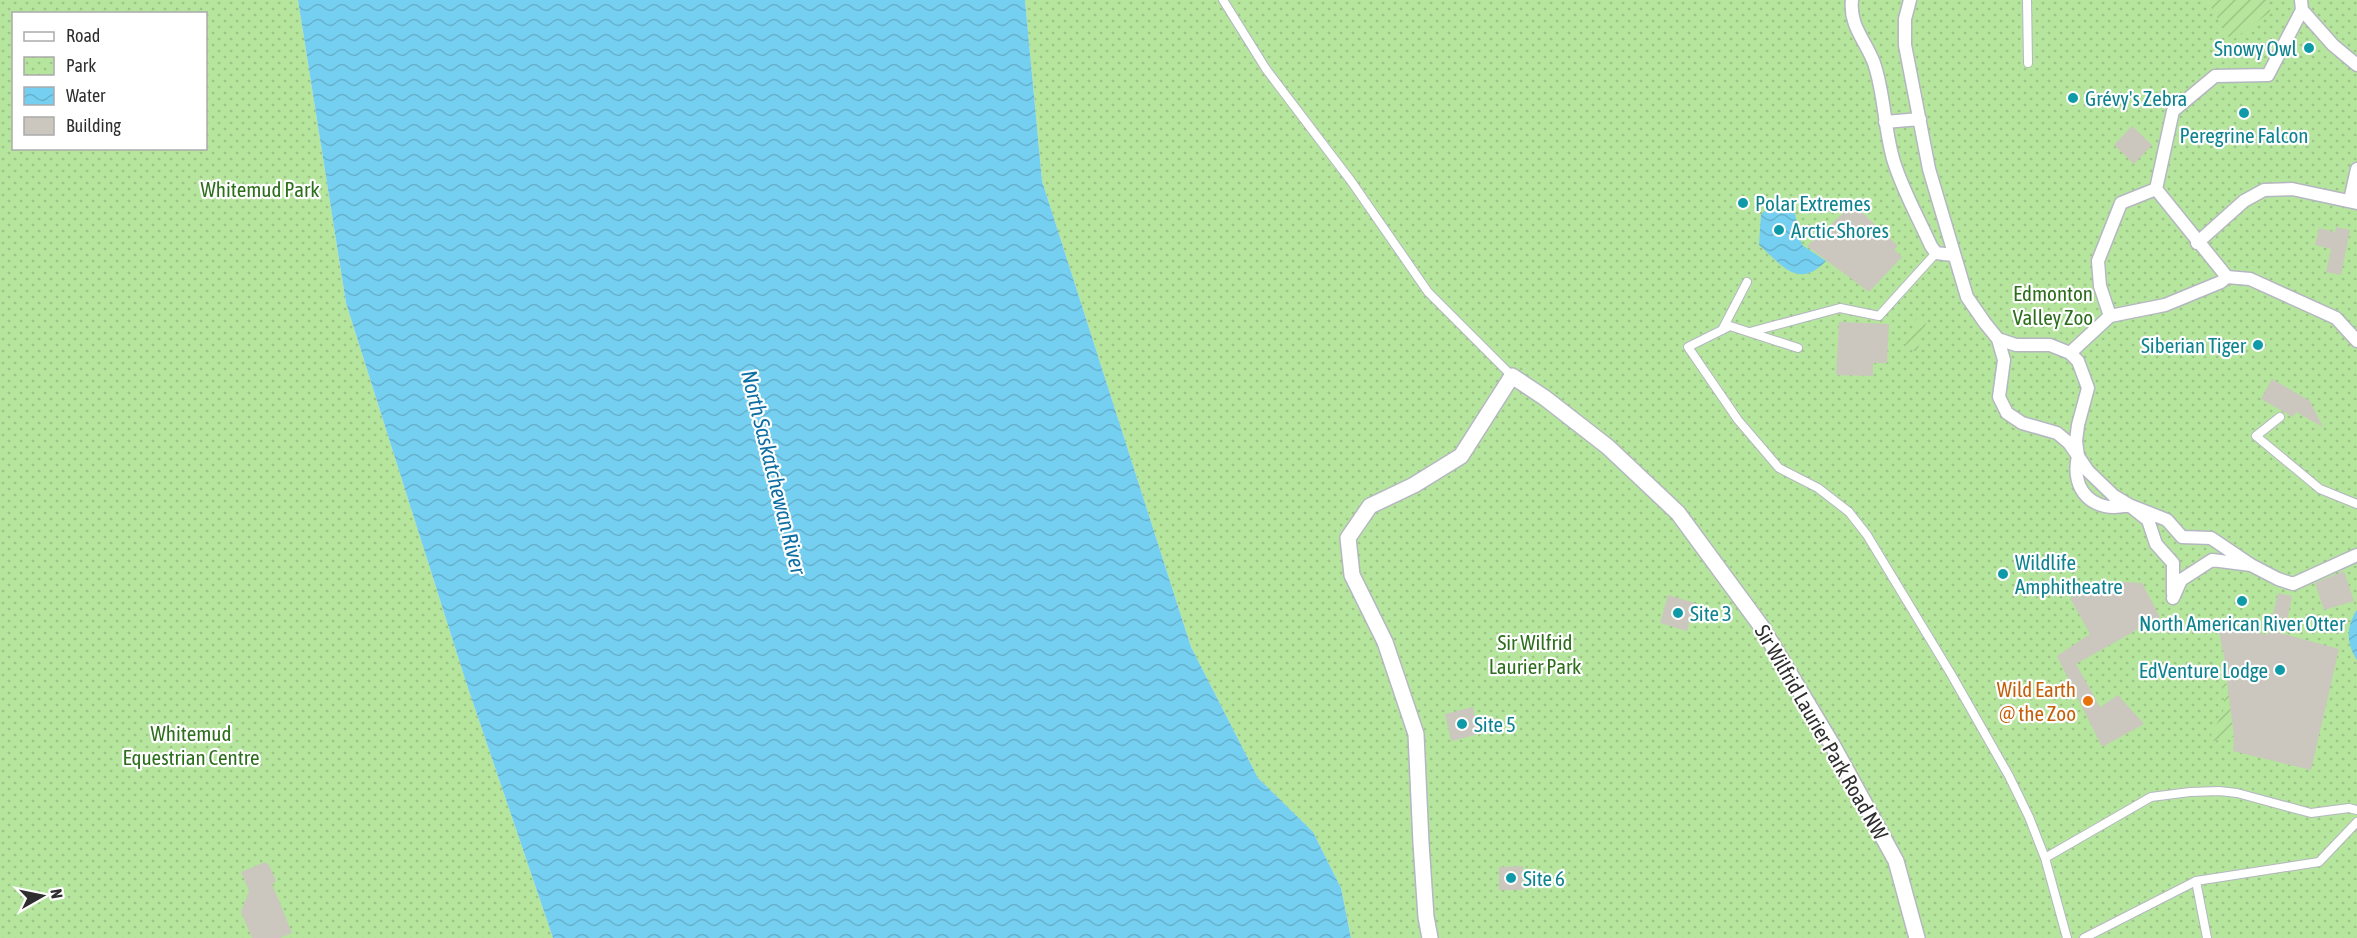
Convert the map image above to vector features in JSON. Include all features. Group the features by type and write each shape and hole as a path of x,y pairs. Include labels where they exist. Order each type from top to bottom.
{"street":[{"path":"1852,0 1852,18 1856,30 1869,52 1877,74 1894,163 1931,246 1936,253 1953,255"},
{"path":"1910,0 1905,19 1905,45 1929,169 1967,297 1998,339 2004,360 1998,389 2002,405 2013,419 2057,433 2069,443 2101,484 2148,520 2156,544 2173,563 2173,598 2181,580 2212,560 2251,565"},
{"path":"2357,65 2333,45 2301,5 2268,75 2215,76 2173,111 2156,189 2197,243 2227,277 2250,279 2336,318 2357,341"},
{"path":"1885,122 1920,118"},
{"path":"2197,243 2244,201 2264,190 2282,188 2354,202 2357,170"},
{"path":"2110,316 2100,286 2098,261 2121,203 2156,189"},
{"path":"2070,353 2110,316 2165,305 2221,282 2227,277"},
{"path":"1998,339 2016,345 2050,345 2070,353 2078,361 2088,388 2078,425 2076,475 2084,493 2091,500 2110,508 2129,505 2167,520 2182,537 2211,538 2251,565 2278,579 2294,584 2357,555"},
{"path":"1430,938 1421,843 1416,734 1385,642 1352,575 1348,538 1370,506 1414,485 1461,456 1512,376"},
{"name":"Sir Wilfrid Laurier Park Road NW","path":"1512,376 1545,398 1608,447 1678,513 1761,626 1833,746 1896,861 1917,938"}],"lane":[{"path":"1223,0 1266,69 1351,181 1428,292 1512,376"},
{"path":"2027,0 2028,63"},
{"path":"1748,332 1840,308 1879,316 1936,253"},
{"path":"1722,330 1747,282"},
{"path":"1798,348 1730,326 1688,347 1738,420 1779,468 1818,488 1849,512 1868,535 1952,674 2009,776 2029,817 2045,858 2067,938"},
{"path":"2280,417 2256,436 2320,489 2357,504"},
{"path":"2045,858 2151,797 2219,791 2237,793 2311,813 2349,808 2357,810"},
{"path":"2085,938 2196,881 2319,862 2357,822"},
{"path":"2196,881 2207,938"}],"green space":[{"name":"Whitemud Equestrian Centre","path":"0,0 298,0 346,303 466,682 553,938 0,938"},
{"path":"1025,0 2357,0 2357,938 1351,938 1341,888 1313,832 1258,778 1191,647 1042,181"},
{"path":"2207,0 2268,0 2270,12 2231,41"},
{"path":"1916,319 1926,323 1917,352 1904,348"},
{"path":"2221,682 2227,684 2234,737 2208,742 2225,707"}],"water":[{"name":"North Saskatchewan River","path":"298,0 1025,0 1042,181 1191,647 1258,778 1313,832 1341,888 1351,938 553,938 466,682 346,303"},
{"name":"Arctic Shores","path":"1773,200 1792,201 1802,245 1826,261 1807,274 1791,271 1759,245 1761,215"},
{"path":"2357,610 2357,660 2349,641 2349,629"}],"building":[{"path":"2132,126 2152,145 2134,164 2114,145"},
{"path":"1853,204 1898,246 1894,249 1902,257 1869,292 1807,246"},
{"path":"2336,227 2350,230 2341,275 2326,272 2331,249 2315,245 2319,228 2335,232"},
{"path":"1839,322 1889,324 1887,363 1873,363 1873,376 1836,375"},
{"path":"2272,379 2310,401 2323,427 2296,412 2293,417 2261,399"},
{"path":"2344,571 2354,601 2324,610 2315,583"},
{"path":"2123,582 2142,583 2160,617 2076,664 2100,707 2118,695 2144,724 2102,747 2057,656 2090,634 2070,598 2093,586 2098,595"},
{"path":"2278,593 2292,596 2287,621 2270,626"},
{"name":"Site 3","path":"1668,595 1695,603 1687,631 1660,623"},
{"name":"EdVenture Lodge","path":"2217,623 2268,635 2269,630 2339,649 2311,770 2233,751 2234,737 2224,656"},
{"name":"Site 5","path":"1473,707 1479,734 1451,741 1445,714"},
{"path":"265,862 268,863 276,881 272,884 292,933 280,938 252,938 241,912 249,891 241,872"},
{"name":"Site 6","path":"1523,866 1523,890 1499,890 1499,867"}],"place":[{"name":"Snowy Owl","path":"2309,48"},
{"name":"Grévy's Zebra","path":"2073,98"},
{"name":"Peregrine Falcon","path":"2244,113"},
{"name":"Polar Extremes","path":"1743,203"},
{"name":"Arctic Shores","path":"1779,230"},
{"name":"Siberian Tiger","path":"2258,345"},
{"name":"Wildlife Amphitheatre","path":"2003,574"},
{"name":"North American River Otter","path":"2242,601"},
{"name":"Site 3","path":"1678,613"},
{"name":"EdVenture Lodge","path":"2280,670"},
{"name":"Wild Earth @ the Zoo","path":"2088,701"},
{"name":"Site 5","path":"1462,724"},
{"name":"Site 6","path":"1511,878"}],"park label":[{"name":"Whitemud Park","path":"260,189"},
{"name":"Edmonton Valley Zoo","path":"2053,305"},
{"name":"Sir Wilfrid Laurier Park","path":"1535,654"}]}
